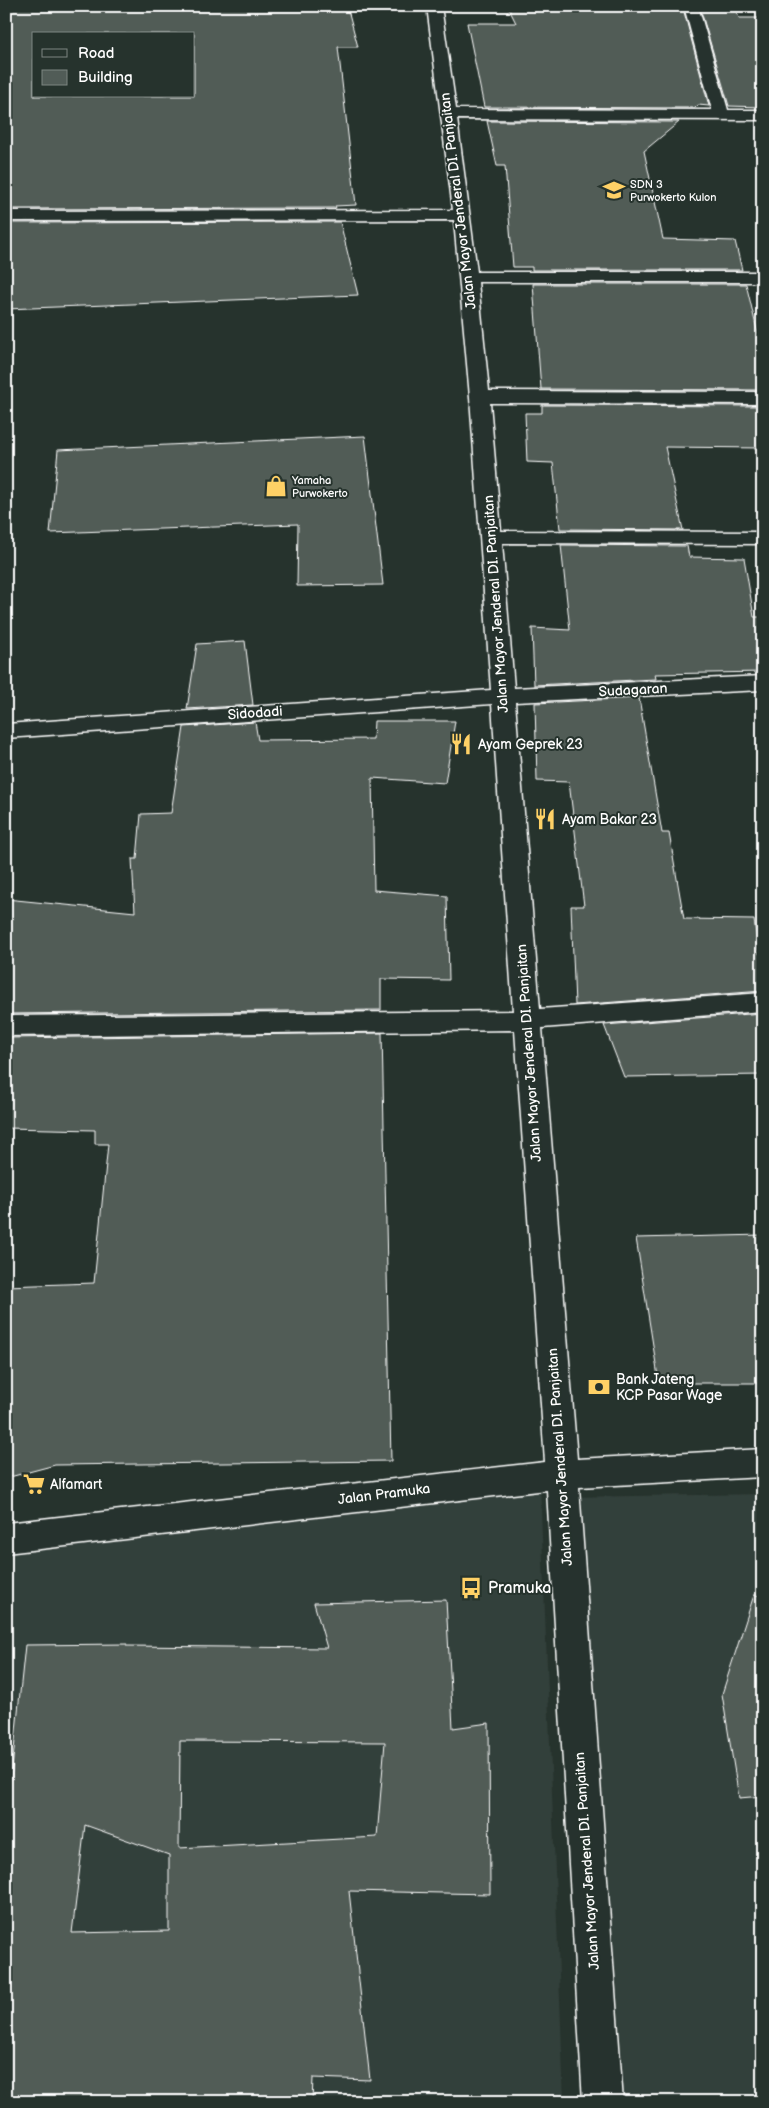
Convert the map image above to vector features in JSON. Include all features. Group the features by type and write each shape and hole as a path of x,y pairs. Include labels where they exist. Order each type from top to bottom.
{"street":[{"name":"Jalan Mayor Jenderal DI. Panjaitan","path":"434,6 462,214 480,397 562,1474 603,2102"},
{"path":"691,6 721,115"},
{"path":"449,114 763,115"},
{"path":"6,216 462,214"},
{"path":"468,277 763,277"},
{"path":"480,397 763,398"},
{"path":"491,537 763,538"},
{"name":"Sudagaran","path":"503,696 763,684"},
{"name":"Sidodadi","path":"6,731 503,696"},
{"path":"6,1026 527,1020 763,1002"},
{"name":"Jalan Pramuka","path":"6,1538 562,1474 763,1463"}],"shaded area":[{"path":"540,1485 564,2102 6,2102 6,1549"},
{"path":"763,1494 763,2102 611,2102 564,1497"}],"building":[{"path":"6,6 347,6 358,47 338,47 356,205 335,206 336,208 6,209"},
{"path":"735,7 739,18 763,18 763,107 729,106 700,8"},
{"path":"683,8 709,106 698,105 695,108 484,107 467,23 516,23 509,9"},
{"path":"487,121 679,122 644,151 663,239 735,241 742,270 532,270 532,267 513,267 505,166 497,166"},
{"path":"340,222 358,295 6,309 6,223"},
{"path":"533,284 746,284 763,355 763,390 541,389"},
{"path":"542,405 763,406 763,448 665,447 683,530 560,529 553,463 527,462 525,413 542,413"},
{"path":"365,436 383,585 297,586 298,524 50,533 58,450"},
{"path":"561,545 687,546 689,557 744,558 754,617 763,617 763,672 655,674 656,679 534,685 532,628 570,630"},
{"path":"245,641 253,705 187,709 197,644"},
{"path":"639,698 662,833 669,833 684,919 754,920 759,954 763,954 763,991 575,1005 571,906 584,906 569,782 537,781 535,703"},
{"path":"374,721 455,721 445,783 372,778 374,890 447,896 449,980 381,979 381,1010 6,1014 6,899 135,912 132,859 137,859 141,814 171,813 184,727 255,722 258,740 373,739"},
{"path":"763,1013 763,1075 624,1077 604,1025"},
{"path":"382,1033 391,1461 55,1465 6,1478 6,1286 94,1283 108,1144 95,1144 95,1130 6,1128 6,1038"},
{"path":"763,1235 763,1383 659,1383 636,1238"},
{"path":"754,1595 763,1596 763,1796 739,1798 722,1694"},
{"path":"446,1600 453,1728 489,1723 490,1894 349,1891 370,2080 313,2078 312,2102 6,2100 6,1826 25,1645 127,1644 127,1646 327,1648 314,1603","holes":["180,1741 385,1742 377,1837 179,1848","85,1825 169,1855 169,1931 72,1933"]}],"place":[{"name":"SDN 3 Purwokerto Kulon","path":"614,190"},
{"name":"Yamaha Purwokerto","path":"276,486"},
{"name":"Ayam Geprek 23","path":"461,744"},
{"name":"Ayam Bakar 23","path":"545,819"},
{"name":"Bank Jateng KCP Pasar Wage","path":"599,1387"},
{"name":"Alfamart","path":"34,1484"},
{"name":"Pramuka","path":"471,1588"}]}
